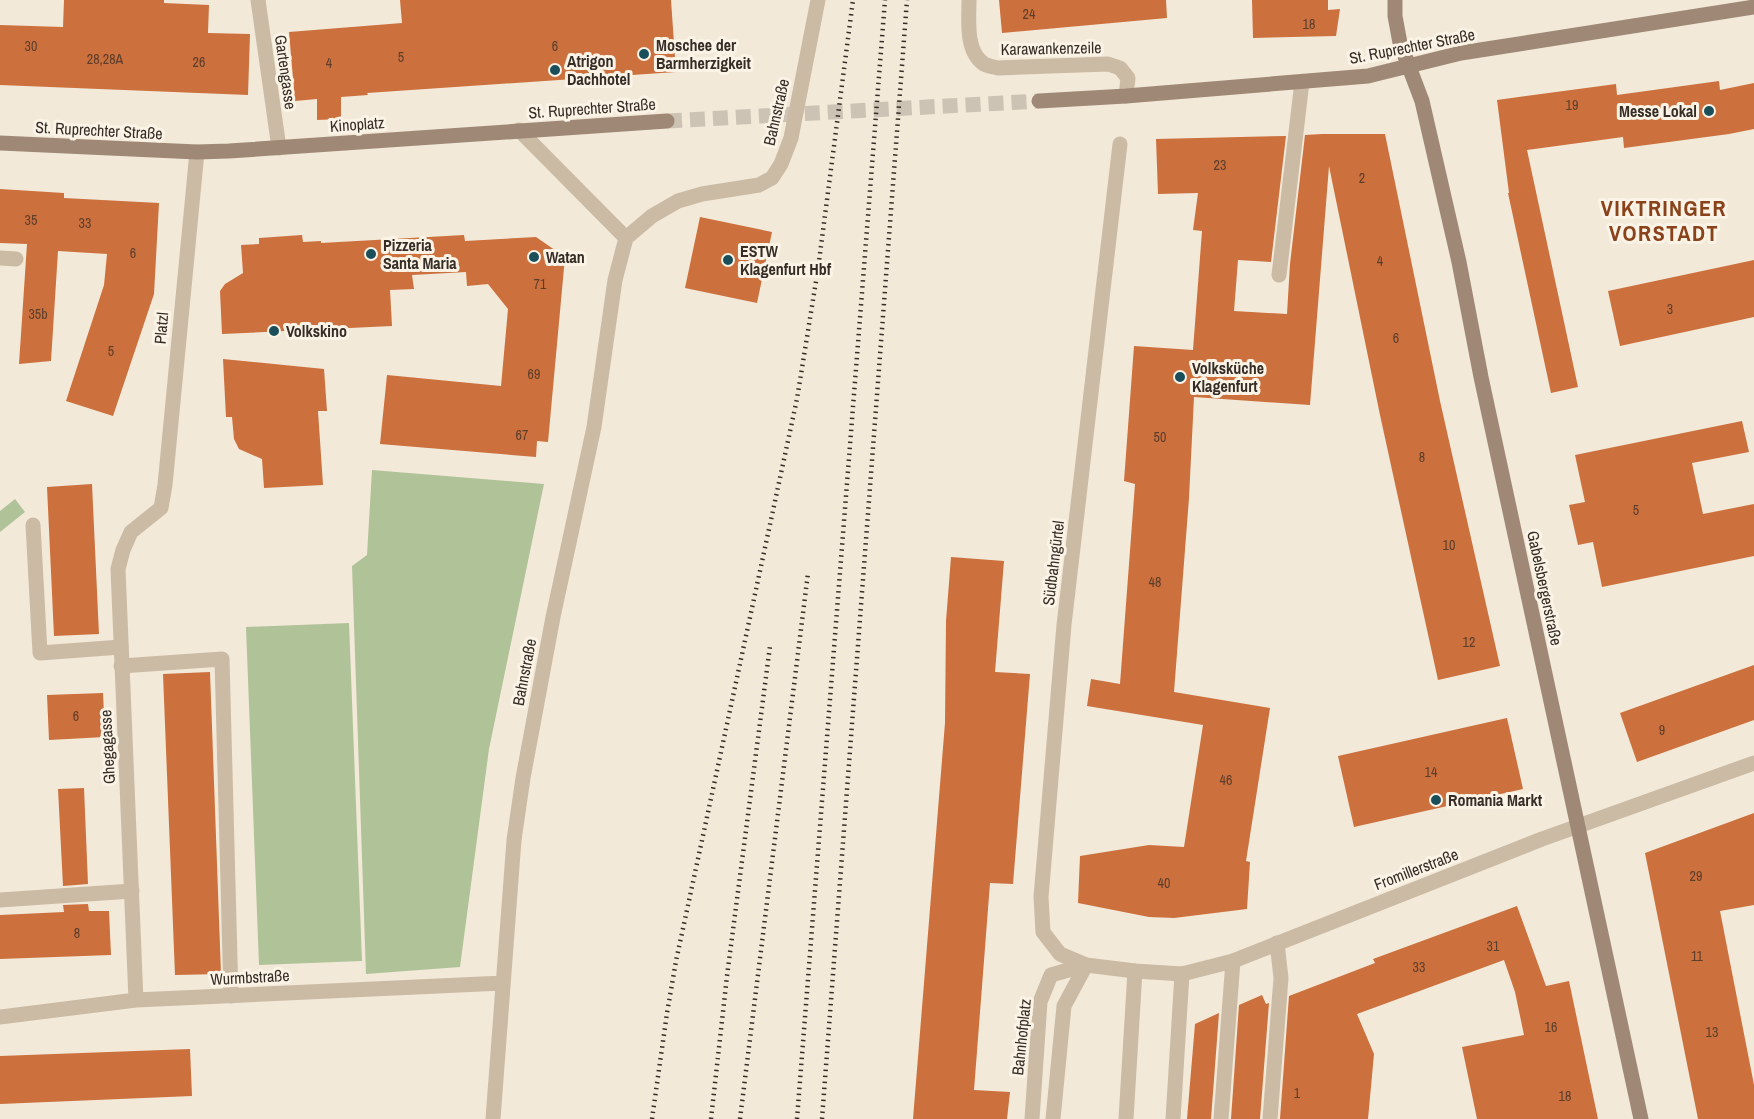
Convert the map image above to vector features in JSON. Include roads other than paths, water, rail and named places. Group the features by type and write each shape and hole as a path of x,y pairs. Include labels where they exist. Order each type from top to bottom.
{"street":[{"name":"Gartengasse","path":"258,0 279,148"},
{"name":"Bahnstraße","path":"493,1119 514,840 523,778 553,617 594,427 615,280 626,238 652,216 678,201 702,194 759,185 772,178 781,164 791,138 818,0"},
{"name":"Karawankenzeile","path":"969,0 969,37 976,56 985,65 998,68 1108,64 1120,68 1128,78 1126,96"},
{"name":"Gabelsbergerstraße","path":"1395,0 1395,16 1400,43 1422,101 1457,251 1480,377 1641,1119"},
{"name":"St. Ruprechter Straße","path":"1039,101 1368,76 1461,53 1754,7"},
{"path":"1279,275 1302,82"},
{"name":"St. Ruprechter Straße","path":"519,130 667,121"},
{"name":"Kinoplatz","path":"197,152 519,130"},
{"path":"519,130 626,238"},
{"name":"St. Ruprechter Straße","path":"0,143 197,152"},
{"name":"Südbahngürtel","path":"1086,965 1060,954 1043,932 1041,897 1064,625 1120,144"},
{"name":"Platzl","path":"161,508 197,152"},
{"path":"0,258 16,259"},
{"name":"Ghegagasse","path":"136,1000 118,569 131,531 161,508"},
{"path":"33,525 40,653 121,647"},
{"path":"121,666 222,659 231,996"},
{"name":"Fromillerstraße","path":"1086,965 1182,974 1233,961 1542,839 1754,763"},
{"path":"0,900 132,891"},
{"path":"1270,1119 1281,978 1277,944"},
{"path":"1221,1119 1233,961"},
{"path":"1053,1119 1064,1006 1086,965"},
{"name":"Bahnhofplatz","path":"1032,1119 1040,1002 1051,975 1086,965"},
{"path":"1126,1119 1135,971"},
{"path":"1173,1119 1182,974"},
{"name":"Wurmbstraße","path":"0,1017 136,1000 503,982"}],"tunnel":[{"path":"667,121 1039,101"}],"railway":[{"path":"652,1119 676,961 797,399 818,269 853,0"},
{"path":"797,1119 885,0"},
{"path":"822,1119 907,0"},
{"path":"740,1119 808,573"},
{"path":"711,1119 727,976 770,646"}],"place":[{"name":"Moschee der Barmherzigkeit","path":"644,54"},
{"name":"Atrigon Dachhotel","path":"555,70"},
{"name":"Messe Lokal","path":"1709,111"},
{"name":"Pizzeria Santa Maria","path":"371,254"},
{"name":"Watan","path":"534,257"},
{"name":"ESTW Klagenfurt Hbf","path":"728,260"},
{"name":"Volkskino","path":"274,331"},
{"name":"Volksküche Klagenfurt","path":"1180,377"},
{"name":"Romania Markt","path":"1436,800"}],"district":[{"name":"VIKTRINGER VORSTADT","path":"1664,220"}]}
